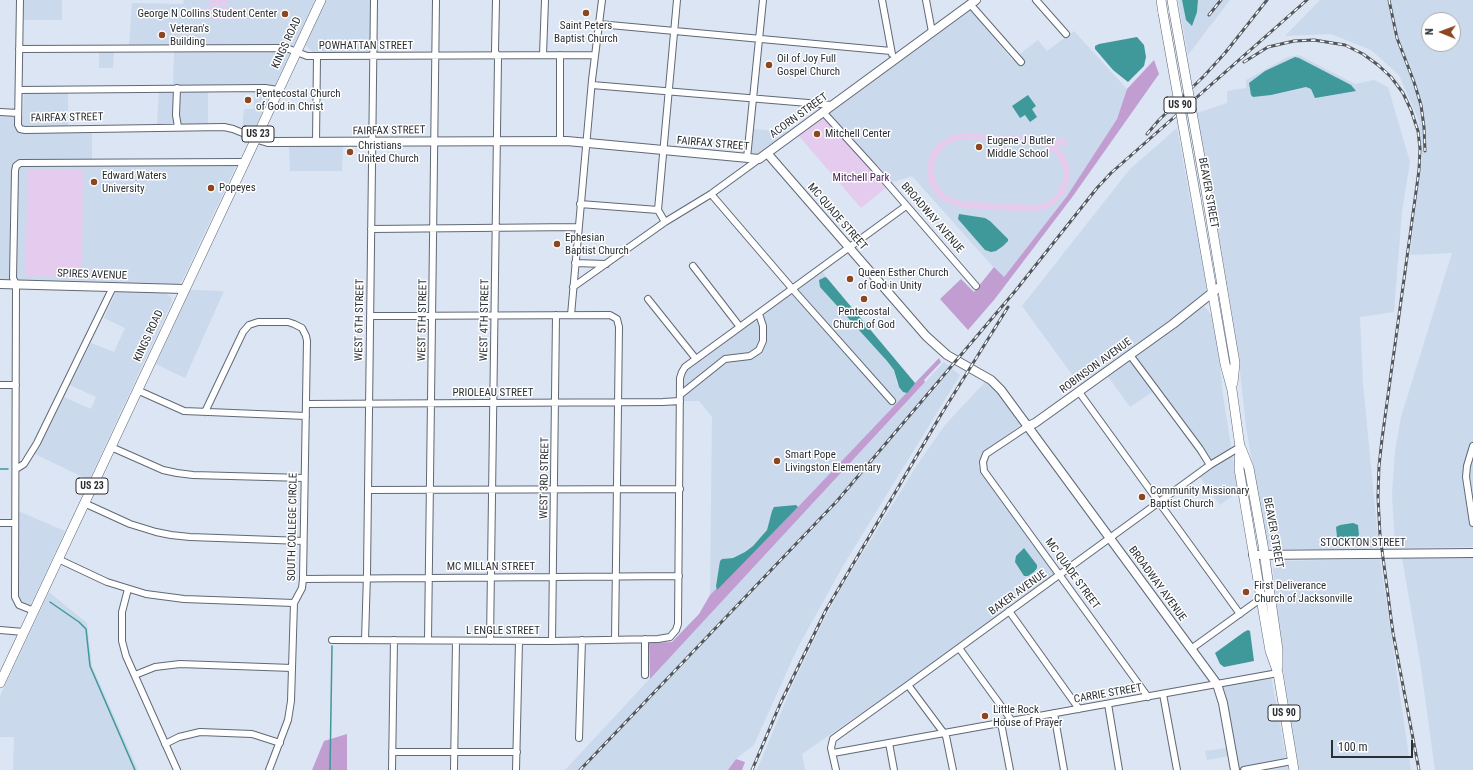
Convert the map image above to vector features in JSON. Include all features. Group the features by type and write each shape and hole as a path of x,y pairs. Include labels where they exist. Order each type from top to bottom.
{"main road":[{"name":"KINGS ROAD","path":"0,683 321,0"},
{"name":"BEAVER STREET","path":"1161,0 1225,364 1232,390 1240,447 1239,469 1253,555 1261,600 1271,630"},
{"name":"BEAVER STREET","path":"1172,0 1235,363 1232,390"},
{"name":"BEAVER STREET","path":"1240,447 1249,468 1264,554 1270,592 1270,651 1278,673 1293,765"}],"street":[{"path":"18,113 20,0"},
{"name":"WEST 6TH STREET","path":"365,640 374,0"},
{"name":"WEST 5TH STREET","path":"428,640 436,0"},
{"name":"WEST 4TH STREET","path":"490,640 498,59 495,51 496,0"},
{"path":"543,55 545,0"},
{"path":"571,315 586,143 602,0"},
{"path":"664,222 658,210 677,0"},
{"path":"747,158 763,0"},
{"path":"882,0 893,61"},
{"path":"926,0 932,32"},
{"path":"1036,0 1066,34"},
{"path":"973,2 1021,62"},
{"name":"ACORN STREET","path":"573,287 664,222 712,194 973,2"},
{"path":"599,24 891,51"},
{"name":"POWHATTAN STREET","path":"19,49 281,48 296,51 307,56 595,55"},
{"path":"560,55 560,140"},
{"path":"316,142 317,56"},
{"path":"592,84 832,105"},
{"path":"19,90 177,88 266,88 278,90"},
{"path":"177,88 176,115 178,127"},
{"name":"FAIRFAX STREET","path":"0,112 18,113 18,125 20,129 25,130 224,127 268,142 560,140 759,159"},
{"name":"BROADWAY AVENUE","path":"823,112 976,286"},
{"name":"MC QUADE STREET","path":"767,153 926,336 947,355 991,380 1001,390 1028,426"},
{"path":"34,611 20,605 15,597 16,284 13,278 16,166 20,163 244,162"},
{"path":"712,194 792,288 892,401"},
{"path":"580,204 658,210"},
{"path":"679,576 680,378 682,372 696,359 740,327 760,317 792,288 906,206"},
{"path":"371,229 578,227"},
{"path":"575,263 606,264"},
{"path":"693,266 740,327"},
{"name":"SPIRES AVENUE","path":"0,284 184,289"},
{"name":"ROBINSON AVENUE","path":"983,462 986,454 1028,426 1035,423 1079,392 1196,307 1222,285"},
{"path":"16,469 24,464 37,443 114,287"},
{"path":"648,299 696,359"},
{"name":"WEST 3RD STREET","path":"552,641 554,577 556,315"},
{"path":"370,316 610,315 617,319 619,327 619,402 615,640"},
{"path":"680,398 725,359 750,356 757,352 763,341 763,326 760,317"},
{"name":"SOUTH COLLEGE CIRCLE","path":"204,412 243,332 249,325 258,322 288,322 302,328 307,342 303,579 302,588 294,603 290,709 288,720 269,770"},
{"path":"1130,354 1200,449 1210,465"},
{"path":"0,385 16,385"},
{"path":"137,390 179,409 204,412 306,416"},
{"path":"1079,392 1240,614"},
{"name":"PRIOLEAU STREET","path":"306,404 619,402 680,398"},
{"name":"BROADWAY AVENUE","path":"1028,426 1217,684 1223,703 1235,770"},
{"path":"1473,446 1470,467 1466,477 1473,523"},
{"path":"111,447 163,470 178,473 193,475 304,478"},
{"name":"BAKER AVENUE","path":"833,753 831,748 834,740 848,728 1210,465 1240,447"},
{"name":"MC QUADE STREET","path":"983,462 984,471 1148,697"},
{"path":"368,490 680,489"},
{"path":"84,503 130,524 156,532 190,537 303,541"},
{"path":"0,523 15,523"},
{"name":"STOCKTON STREET","path":"1253,555 1473,553"},
{"path":"58,560 107,582 146,594 171,598 294,603"},
{"name":"MC MILLAN STREET","path":"303,579 679,576"},
{"name":"L ENGLE STREET","path":"332,640 552,641 666,638 674,635 678,624 679,576"},
{"path":"128,589 122,612 122,641 126,656 177,770"},
{"path":"1191,649 1261,600 1270,592"},
{"path":"1009,611 1079,709"},
{"path":"0,630 24,632"},
{"path":"645,639 645,675"},
{"path":"392,770 394,640"},
{"path":"579,738 582,640"},
{"path":"454,770 456,641"},
{"path":"516,770 519,641"},
{"path":"959,648 1012,721"},
{"path":"135,675 155,667 180,664 292,668"},
{"name":"CARRIE STREET","path":"833,753 1278,673"},
{"path":"908,685 944,733 948,743 953,770"},
{"path":"1163,694 1177,770"},
{"path":"1108,704 1119,770"},
{"path":"1054,713 1064,770"},
{"path":"1001,723 1010,770"},
{"path":"165,744 179,737 200,732 252,734 280,743"},
{"path":"890,743 894,770"},
{"path":"392,752 517,752"},
{"path":"833,753 836,770"},
{"path":"1244,770 1293,765"}],"shaded area":[{"path":"24,0 62,0 62,20 24,20"},
{"path":"184,0 370,0 370,51 367,53 314,53 306,46 294,45 252,134 242,129 244,109 254,109 254,84 208,85 208,124 157,125 159,90 173,90 174,51 129,46 132,3 183,4"},
{"path":"1178,0 1182,0 1186,20 1197,12 1198,0 1230,0 1188,55"},
{"path":"1182,0 1198,0 1197,12 1192,26 1186,20"},
{"path":"1320,0 1473,0 1473,547 1395,548 1392,493 1395,451 1401,417 1452,253 1410,255 1422,155 1419,121 1399,75 1371,50 1331,34 1285,36"},
{"name":"Eugene J Butler Middle School","path":"970,8 1012,60 1038,40 1047,51 1074,31 1127,89 1117,119 1067,196 1003,278 912,176 893,182 828,112"},
{"path":"1137,37 1144,45 1146,57 1144,66 1128,82 1113,70 1095,49 1095,46"},
{"path":"99,51 114,51 113,68 99,68"},
{"path":"1299,55 1355,84 1374,80 1388,87 1410,162 1402,211 1394,312 1360,317 1363,384 1379,549 1278,549 1272,548 1266,543 1246,427 1230,301 1211,201 1212,197 1197,113 1227,103 1227,91 1246,88 1246,80 1288,57"},
{"path":"1295,57 1351,85 1356,91 1315,98 1311,89 1306,87 1271,95 1253,97 1251,95 1249,83 1265,71"},
{"path":"1154,60 1159,74 1073,196 994,300 968,330 940,299 961,279 974,292 994,267 1004,277 1067,196 1117,119 1127,89"},
{"name":"Edward Waters University","path":"68,91 68,131 92,131 92,165 236,166 182,281 178,284 0,281 0,115 23,116 24,92"},
{"path":"1028,95 1036,106 1032,109 1037,117 1030,122 1025,115 1020,118 1012,106"},
{"path":"1177,128 1190,199 1196,222 1207,290 1206,293 1192,307 1081,387 1022,306 1130,169"},
{"path":"752,129 792,132 760,155 750,154"},
{"path":"343,145 342,171 290,171 289,147"},
{"path":"959,214 985,218 1008,239 1008,241 996,251 991,252 985,250 958,219"},
{"name":"Smart Pope Livingston Elementary","path":"822,271 827,278 822,278 824,291 887,361 894,370 897,384 903,392 907,393 798,507 796,505 774,507 767,530 753,546 733,558 722,559 716,582 717,590 710,595 712,417 699,401 683,401 685,372 688,368"},
{"path":"825,277 915,383 907,393 903,392 899,387 894,370 887,361 820,287 819,280"},
{"path":"117,290 163,292 171,297 172,302 89,480 35,454 64,397 91,409 96,397 70,385 91,343 114,352 125,328 104,318"},
{"path":"190,290 224,291 185,378 156,364"},
{"path":"1203,307 1206,308 1212,316 1218,348 1223,395 1238,492 1220,505 1200,477 1209,470 1154,391 1130,407 1107,375"},
{"path":"939,358 941,362 924,380 925,382 650,679 649,643 672,642 699,614 710,595 798,507"},
{"path":"944,362 960,375 843,566 797,649 754,745 736,759 728,770 565,770"},
{"path":"986,381 992,384 1022,424 981,454 978,467 1055,574 958,646 802,754 805,770 757,770 792,686 843,585 917,465 945,425"},
{"path":"796,505 798,507 717,590 716,586 720,561 722,559 733,558 753,546 767,530 774,507"},
{"path":"18,511 65,531 30,606 22,603 17,597"},
{"path":"1353,523 1358,525 1359,535 1357,537 1345,539 1337,537 1336,527"},
{"path":"1024,548 1037,565 1034,572 1028,576 1024,576 1015,562 1016,556"},
{"path":"1402,558 1473,558 1473,770 1435,770 1420,661"},
{"path":"1380,559 1411,770 1299,770 1285,686 1273,570 1275,565 1282,561"},
{"path":"49,592 87,623 92,666 138,770 13,770 14,737 0,737 0,696"},
{"path":"1248,630 1250,631 1254,661 1224,667 1220,664 1215,653"},
{"path":"1270,670 1288,770 1238,770 1224,692 1218,681"},
{"path":"347,734 347,770 312,770 324,741"},
{"path":"1227,748 1229,756 1207,760 1205,751"},
{"path":"736,759 745,762 742,770 728,770"}],"green space":[{"path":"209,0 228,0 228,6 209,5"},
{"path":"203,7 220,7 219,19 203,18"},
{"path":"221,7 237,8 237,19 220,19"},
{"name":"Mitchell Park","path":"828,112 893,182 861,208 798,135"},
{"path":"960,133 1068,139 1068,146 1057,145 1066,157 1069,167 1069,181 1064,195 1052,206 1044,210 1033,212 962,208 945,202 937,196 929,184 927,173 932,150 948,137","holes":["971,139 1036,144 1048,148 1058,157 1063,168 1063,179 1058,191 1054,197 1047,202 1034,205 961,201 949,197 941,190 935,179 934,168 940,152 947,145 958,140"]},
{"path":"28,170 83,170 82,277 25,276"}],"waterway":[{"path":"0,469 8,469"},
{"path":"50,602 79,622 86,629 90,666 135,770"},
{"path":"330,770 332,646"}],"railway":[{"path":"1209,15 1221,0"},
{"path":"1147,134 1225,53 1267,0"},
{"path":"580,770 837,501 1016,290 1097,188 1111,173 1307,0"},
{"path":"1389,0 1397,38 1421,105 1425,151"},
{"path":"1244,62 1268,47 1294,41 1314,40 1345,45 1363,54 1391,77 1403,93 1418,131 1420,149 1419,170 1382,439 1378,497 1380,535 1393,633 1419,770"},
{"path":"752,770 781,702 826,610 942,413 1008,307"}],"place":[{"name":"Saint Peters Baptist Church","path":"586,13"},
{"name":"George N Collins Student Center","path":"285,14"},
{"name":"Veteran's Building","path":"162,35"},
{"name":"Oil of Joy Full Gospel Church","path":"769,65"},
{"name":"Pentecostal Church of God in Christ","path":"248,100"},
{"name":"Mitchell Center","path":"817,134"},
{"name":"Eugene J Butler Middle School","path":"979,147"},
{"name":"Christians United Church","path":"350,152"},
{"name":"Edward Waters University","path":"94,182"},
{"name":"Popeyes","path":"211,188"},
{"name":"Ephesian Baptist Church","path":"557,244"},
{"name":"Queen Esther Church of God in Unity","path":"850,279"},
{"name":"Pentecostal Church of God","path":"864,299"},
{"name":"Smart Pope Livingston Elementary","path":"777,461"},
{"name":"Community Missionary Baptist Church","path":"1142,497"},
{"name":"First Deliverance Church of Jacksonville","path":"1246,592"},
{"name":"Little Rock House of Prayer","path":"985,716"}]}
